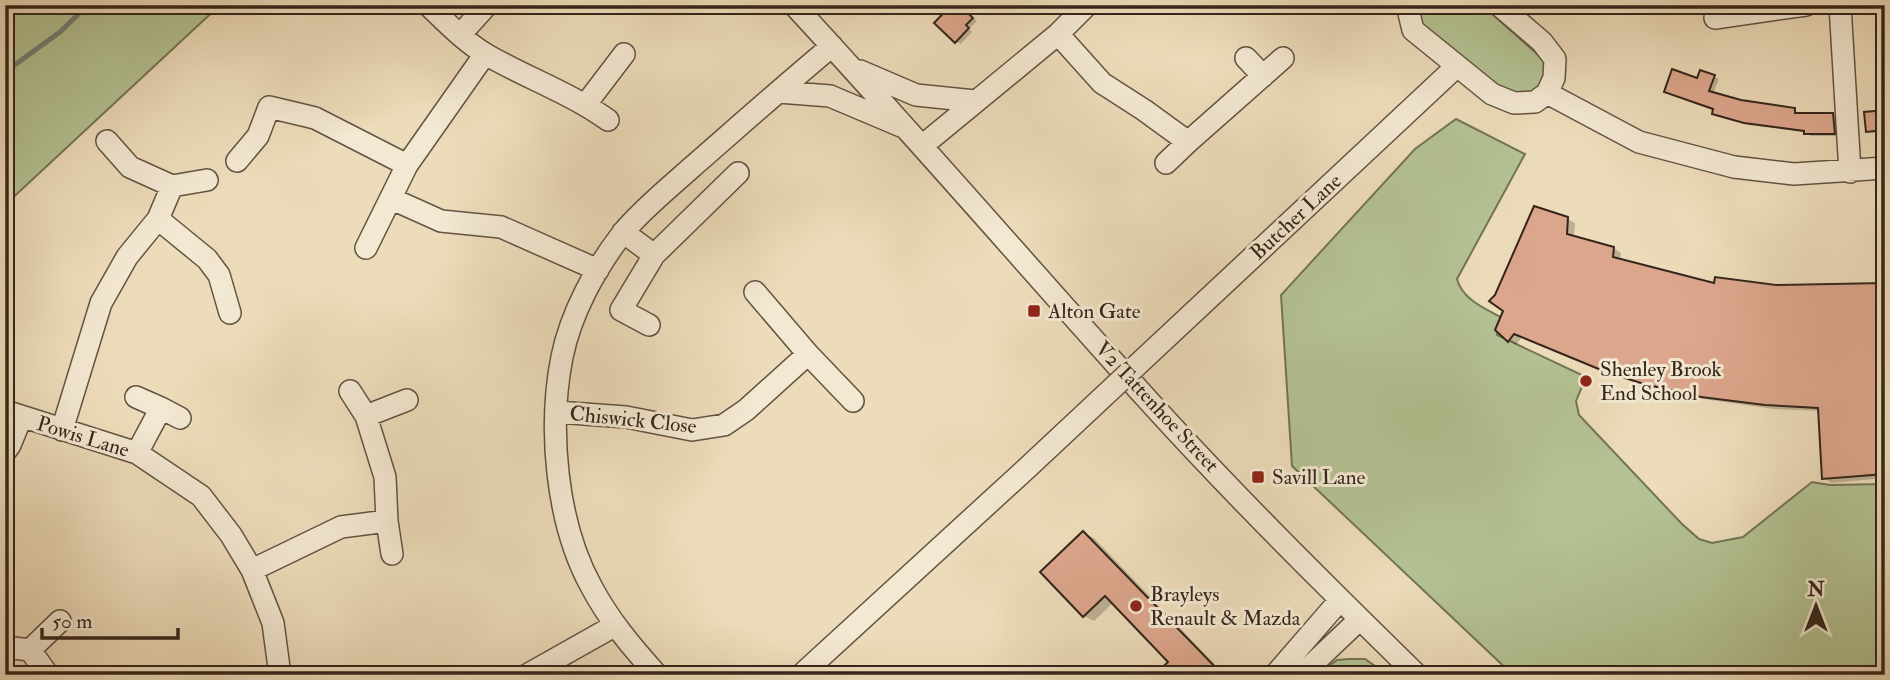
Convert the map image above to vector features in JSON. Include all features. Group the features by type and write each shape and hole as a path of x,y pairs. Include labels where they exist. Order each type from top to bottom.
{"street":[{"path":"428,5 485,54 586,104 608,120"},
{"path":"460,35 486,5"},
{"name":"V2 Tattenhoe Street","path":"794,5 1149,401 1340,600 1417,675"},
{"path":"779,92 830,96 915,137 975,101 1058,34 1087,5"},
{"path":"1407,5 1413,30 1492,94 1514,103 1535,102 1547,93 1554,78 1555,59 1542,42 1502,6"},
{"path":"1715,18 1806,5"},
{"path":"1840,5 1850,172"},
{"path":"1058,34 1102,83 1188,142"},
{"path":"657,675 614,625 589,583 565,520 557,454 557,412 562,357 577,310 598,270 623,232 690,169 832,46"},
{"path":"366,248 407,165 485,54"},
{"path":"586,104 624,54"},
{"path":"1246,58 1263,76"},
{"path":"1166,163 1283,58"},
{"name":"Butcher Lane","path":"801,675 1226,284 1457,66"},
{"path":"851,67 916,95 975,101"},
{"path":"1547,93 1639,142 1721,163 1794,174 1885,168"},
{"path":"237,161 258,136 269,107 315,118 407,165"},
{"path":"107,141 130,167 172,186 207,180"},
{"path":"649,325 621,310 654,255 738,173"},
{"path":"62,430 101,303 127,257 158,219 172,186"},
{"path":"392,199 441,221 501,226 598,270"},
{"path":"158,219 213,267 219,275 230,313"},
{"path":"623,232 654,255"},
{"path":"755,292 853,401"},
{"name":"Chiswick Close","path":"557,412 626,417 692,430 724,425 746,410 808,354"},
{"path":"350,391 366,416 385,477 392,554"},
{"path":"136,397 180,418"},
{"path":"366,416 407,400"},
{"path":"137,453 161,408"},
{"path":"5,452 10,445 13,414"},
{"name":"Powis Lane","path":"13,414 137,453 201,496 231,535 252,570 273,623 281,675"},
{"path":"252,570 341,527 387,520"},
{"path":"1275,675 1340,600"},
{"path":"1301,675 1360,620"},
{"path":"30,650 60,621"},
{"path":"532,664 614,625"},
{"path":"5,647 30,650 48,675"}],"green space":[{"path":"5,5 220,5 5,205"},
{"path":"1415,5 1482,5 1545,61 1547,80 1522,99 1492,85 1421,26"},
{"path":"1456,119 1525,154 1457,279 1460,286 1475,302 1502,318 1497,335 1586,377 1576,401 1579,415 1699,539 1712,543 1743,537 1812,482 1830,485 1885,484 1885,675 1513,675 1292,466 1281,295 1415,149"},
{"path":"1365,659 1388,675 1317,675 1337,660"}],"building":[{"path":"951,5 960,5 973,18 966,25 969,28 955,43 934,23"},
{"path":"1672,69 1697,78 1700,70 1715,75 1709,91 1741,100 1795,108 1795,113 1833,113 1835,134 1804,134 1804,131 1744,123 1712,114 1713,109 1664,92"},
{"path":"1885,110 1885,130 1866,132 1864,112"},
{"path":"1534,206 1568,217 1567,234 1614,247 1613,257 1714,283 1715,277 1776,285 1885,283 1885,474 1822,479 1818,408 1701,397 1606,372 1514,334 1508,342 1495,330 1503,311 1489,301 1495,295"},
{"name":"Brayleys Renault & Mazda","path":"1083,531 1223,675 1154,675 1168,662 1105,596 1083,617 1040,572"}],"waterway":[{"path":"5,72 60,32 88,5"}],"place":[{"name":"Alton Gate","path":"1034,311"},
{"name":"Shenley Brook End School","path":"1586,381"},
{"name":"Savill Lane","path":"1258,477"},
{"name":"Brayleys Renault & Mazda","path":"1136,606"}]}
